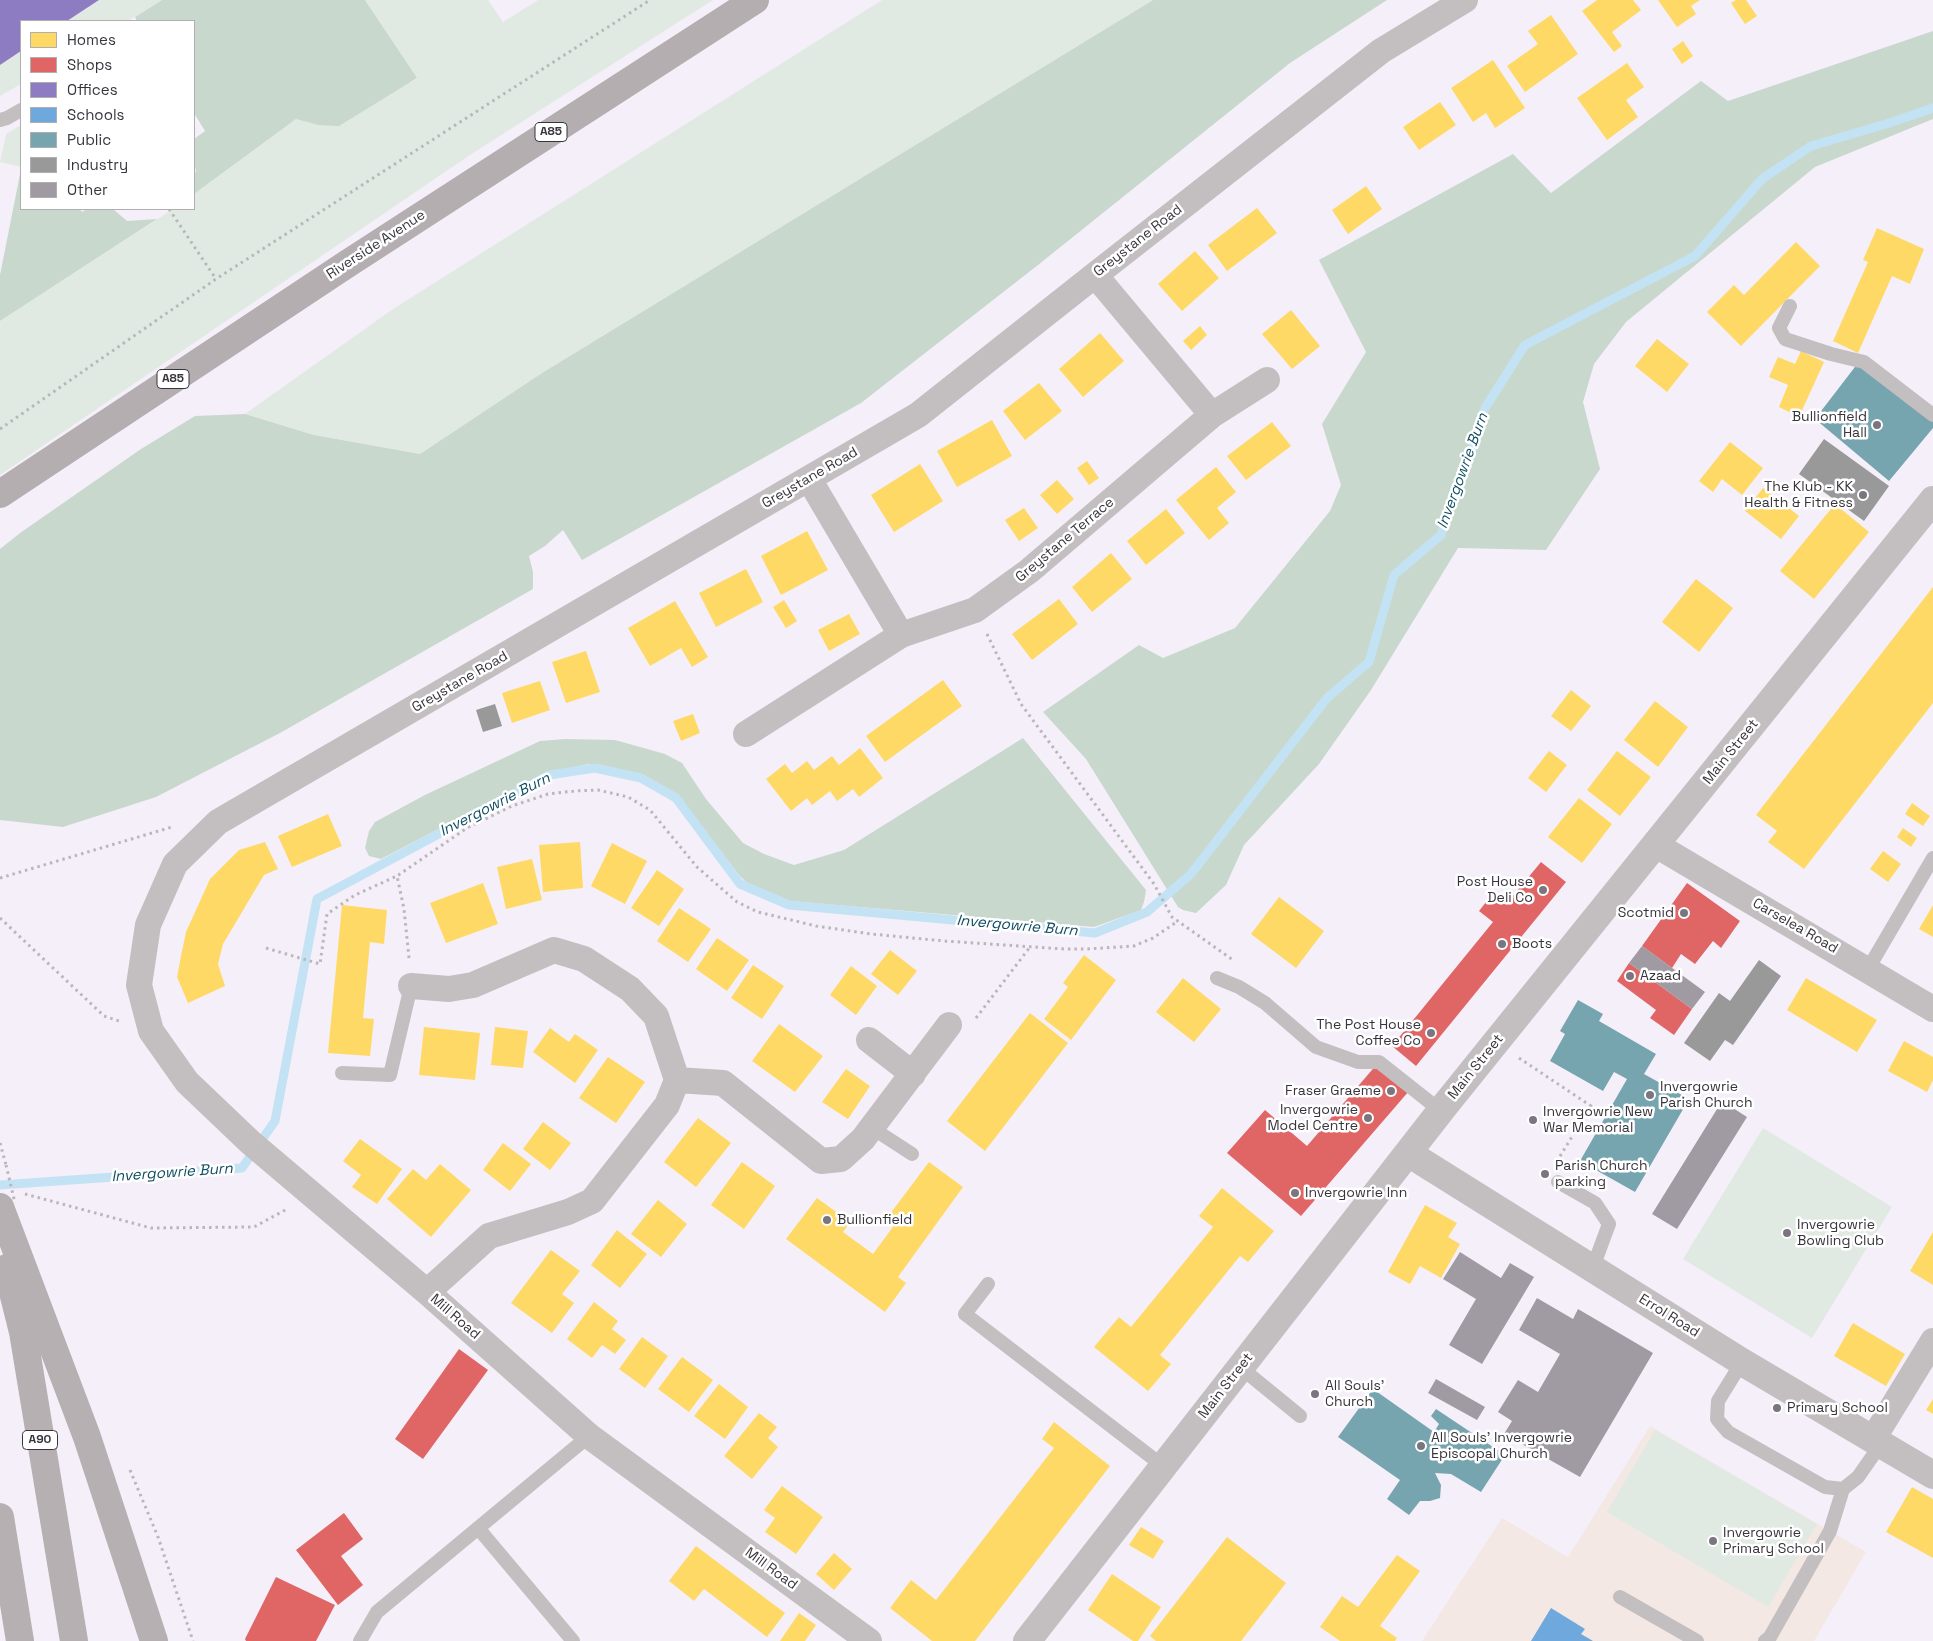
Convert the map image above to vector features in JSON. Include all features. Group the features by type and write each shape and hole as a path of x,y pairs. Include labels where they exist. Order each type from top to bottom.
{"highway":[{"name":"A90","path":"5,1218 74,1641"},
{"path":"5,1218 87,1437 154,1641"},
{"path":"0,1517 20,1641"}],"main road":[{"name":"Riverside Avenue","path":"0,494 347,264 755,0"}],"street":[{"name":"Greystane Road","path":"148,926 174,864 218,822 918,415 1094,275 1381,52 1466,0"},
{"path":"1094,275 1212,416"},
{"name":"Greystane Terrace","path":"746,734 901,635 975,610 1029,571 1212,416 1267,380"},
{"path":"809,479 901,635"},
{"name":"Main Street","path":"1027,1641 1496,1042 1929,513"},
{"name":"Carselea Road","path":"1656,845 1933,1009"},
{"name":"Mill Road","path":"148,926 139,985 151,1031 187,1082 311,1196 427,1292 589,1436 869,1641"},
{"path":"411,986 449,989 473,985 554,950 584,959 630,989 656,1016 677,1080 667,1105 592,1201 568,1212 489,1236 427,1292"},
{"path":"677,1080 723,1083 821,1161 841,1159 872,1128 949,1025"},
{"path":"869,1040 913,1074"},
{"name":"Errol Road","path":"1408,1153 1742,1362 1933,1474"},
{"path":"1877,1441 1933,1341"}],"lane":[{"path":"0,120 20,111"},
{"path":"1790,306 1780,328 1785,339 1830,354 1864,362 1933,415"},
{"path":"1868,969 1933,858"},
{"path":"1217,978 1239,987 1265,1004 1316,1047 1358,1062 1379,1062 1441,1111"},
{"path":"342,1073 390,1075 411,986"},
{"path":"872,1128 912,1154"},
{"path":"1558,1182 1595,1203 1609,1224 1593,1267"},
{"path":"988,1284 966,1314 1163,1466"},
{"path":"1742,1362 1718,1401 1717,1418 1728,1432 1824,1487 1843,1490"},
{"path":"1240,1367 1300,1416"},
{"path":"360,1641 377,1612 589,1436"},
{"path":"1765,1641 1770,1637 1830,1531 1843,1490 1858,1477 1877,1441"},
{"path":"478,1528 573,1641"},
{"path":"1620,1597 1696,1641"}],"path":[{"path":"0,429 216,279 650,0"},
{"path":"170,210 216,279"},
{"path":"975,610 1021,704 1154,884 1172,917"},
{"path":"266,948 320,964 327,914 355,895 397,876 467,828 512,806 548,794 598,790 628,797 650,810 697,867 737,902 758,912 816,926 871,934 1030,947 1079,949 1134,946 1153,938 1178,921"},
{"path":"0,878 168,828 218,822"},
{"path":"397,876 404,909 411,986"},
{"path":"0,918 104,1016 151,1031"},
{"path":"949,1025 974,1020 1030,947"},
{"path":"1496,1042 1591,1106 1548,1176 1558,1182"},
{"path":"0,1143 6,1165 5,1218"},
{"path":"29,1194 151,1228 254,1228 311,1196"},
{"path":"158,1537 193,1641"}],"shaded area":[{"path":"99,0 162,0 130,20 69,20"},
{"path":"365,0 488,0 503,22 538,0 713,0 470,155 0,475 0,321 171,210 195,210 195,193 296,119 318,125 417,79"},
{"path":"882,0 1153,0 542,373 420,454 314,435 245,414 393,309"},
{"path":"20,52 20,85 0,96 0,65"},
{"path":"20,126 20,167 0,162 6,134"},
{"name":"Invergowrie Bowling Club","path":"1763,1128 1892,1207 1812,1338 1683,1259"},
{"name":"Invergowrie Primary School","path":"1650,1426 1866,1552 1814,1641 1422,1641 1502,1518 1568,1557"},
{"path":"1655,1430 1817,1524 1768,1607 1607,1512"}],"green space":[{"path":"162,0 365,0 417,78 339,126 318,125 296,119 195,193 195,138 205,131 195,115 195,20 136,20 135,17"},
{"path":"1153,0 1387,0 1290,63 1038,265 861,403 582,560 563,530 545,546 529,556 533,572 533,589 280,733 156,797 63,827 0,820 0,549 20,533 141,449 195,416 245,414 314,435 420,454 542,373"},
{"path":"1933,31 1933,119 1815,167 1626,322 1594,364 1583,402 1600,469 1546,550 1458,548 1371,690 1319,764 1244,845 1226,885 1196,913 1178,907 1086,759 1043,712 1139,645 1163,658 1235,628 1330,511 1341,485 1322,424 1366,352 1319,260 1513,154 1551,193 1701,81 1728,101"},
{"path":"20,174 20,210 81,210 82,212 85,210 114,210 127,221 157,219 0,321 0,275"},
{"path":"1023,738 1146,890 1141,910 1094,927 789,901 746,882 701,825 671,792 632,772 589,764 548,772 381,859 369,856 365,848 369,831 375,822 425,795 540,741 565,739 615,740 665,754 682,763 706,799 743,843 764,854 794,865 844,850"}],"building: Homes":[{"path":"1597,0 1633,0 1641,10 1612,32 1622,46 1614,52 1582,11"},
{"path":"1658,0 1700,0 1691,6 1696,14 1677,27"},
{"path":"1736,0 1746,0 1757,16 1745,24 1731,3"},
{"path":"1551,15 1578,54 1525,92 1507,66 1538,44 1528,31"},
{"path":"1683,41 1693,56 1682,64 1672,49"},
{"path":"1493,60 1525,108 1495,128 1486,113 1473,122 1451,88"},
{"path":"1627,63 1644,87 1626,100 1638,117 1607,140 1577,98"},
{"path":"1440,102 1456,125 1419,150 1403,127"},
{"path":"1366,186 1382,209 1348,234 1332,210"},
{"path":"1257,208 1277,233 1227,271 1208,245"},
{"path":"1877,228 1924,249 1910,284 1892,276 1858,353 1833,341 1868,262 1863,260"},
{"path":"1796,242 1820,266 1741,346 1707,312 1734,285 1744,295"},
{"path":"1195,251 1219,278 1182,311 1158,284"},
{"path":"1291,310 1320,346 1292,369 1262,334"},
{"path":"1200,326 1207,335 1191,350 1183,341"},
{"path":"1100,333 1124,361 1083,397 1059,369"},
{"path":"1657,339 1689,364 1667,392 1635,366"},
{"path":"1801,351 1824,362 1799,417 1779,407 1788,385 1769,377 1778,357 1795,364"},
{"path":"1039,383 1062,411 1025,440 1003,411"},
{"path":"992,420 1012,456 957,487 937,451"},
{"path":"1272,422 1291,446 1246,480 1227,456"},
{"path":"1730,442 1763,468 1742,495 1722,479 1713,492 1699,481"},
{"path":"1087,461 1099,478 1089,485 1077,468"},
{"path":"920,464 943,501 894,532 871,495"},
{"path":"1216,467 1236,492 1217,508 1229,523 1209,540 1176,500"},
{"path":"1057,480 1074,499 1057,514 1040,495"},
{"path":"1763,488 1799,516 1781,539 1745,511"},
{"path":"1835,504 1869,532 1814,599 1780,571"},
{"path":"1024,508 1038,528 1019,541 1005,520"},
{"path":"1166,509 1185,533 1146,565 1127,541"},
{"path":"807,531 828,570 781,595 761,556"},
{"path":"1111,553 1132,579 1092,612 1072,587"},
{"path":"746,569 763,602 716,627 699,593"},
{"path":"1696,579 1733,608 1699,652 1662,622"},
{"path":"1933,587 1933,703 1804,869 1768,842 1777,831 1756,815"},
{"path":"1059,599 1078,624 1032,660 1012,634"},
{"path":"784,600 797,621 786,628 773,607"},
{"path":"675,601 708,657 692,667 681,648 650,666 628,628"},
{"path":"849,614 860,634 829,651 818,630"},
{"path":"586,651 600,692 566,703 552,662"},
{"path":"943,680 962,706 885,762 866,736"},
{"path":"540,681 550,710 512,723 502,693"},
{"path":"1571,690 1591,706 1571,731 1551,716"},
{"path":"1655,701 1688,727 1658,767 1624,740"},
{"path":"693,714 700,733 681,741 673,721"},
{"path":"860,748 883,778 859,797 853,789 837,801 830,791 812,805 807,798 791,811 766,779 785,764 792,773 807,761 814,770 832,756 839,765"},
{"path":"1549,751 1567,765 1546,792 1528,778"},
{"path":"1617,751 1651,777 1620,816 1587,790"},
{"path":"1579,798 1612,824 1582,863 1548,837"},
{"path":"1912,803 1930,816 1923,826 1905,814"},
{"path":"328,814 342,846 292,867 278,836"},
{"path":"1903,828 1917,838 1911,847 1897,837"},
{"path":"265,842 278,869 264,875 223,944 218,964 225,986 188,1003 177,977 186,932 210,879 239,850"},
{"path":"580,842 583,888 543,892 539,845"},
{"path":"612,843 647,861 625,904 591,886"},
{"path":"1883,851 1901,864 1888,882 1870,869"},
{"path":"532,859 542,900 506,909 497,867"},
{"path":"657,870 684,889 659,926 631,908"},
{"path":"483,883 498,924 446,943 430,903"},
{"path":"1279,897 1324,931 1296,968 1251,934"},
{"path":"342,905 387,910 384,944 370,942 363,1018 374,1019 370,1056 328,1053"},
{"path":"1933,905 1933,937 1919,929"},
{"path":"679,908 711,929 688,962 657,941"},
{"path":"717,938 749,960 727,991 696,969"},
{"path":"890,950 917,971 898,995 871,974"},
{"path":"1084,955 1116,980 1071,1040 1044,1019 1068,987 1063,983"},
{"path":"753,965 784,986 762,1019 731,998"},
{"path":"851,966 877,986 856,1015 830,995"},
{"path":"1183,978 1221,1009 1194,1042 1156,1012"},
{"path":"1806,978 1877,1020 1857,1052 1787,1010"},
{"path":"1030,1013 1068,1043 985,1151 947,1121"},
{"path":"779,1024 823,1056 795,1092 752,1061"},
{"path":"424,1027 480,1033 475,1080 419,1075"},
{"path":"495,1027 528,1031 523,1068 491,1065"},
{"path":"550,1028 569,1042 575,1034 598,1050 575,1083 533,1052"},
{"path":"1904,1041 1933,1057 1933,1080 1927,1092 1888,1071"},
{"path":"608,1057 645,1082 616,1123 579,1098"},
{"path":"846,1069 870,1086 848,1119 822,1102"},
{"path":"698,1118 731,1143 696,1187 664,1162"},
{"path":"543,1122 571,1143 550,1170 523,1149"},
{"path":"360,1139 402,1169 377,1204 352,1187 361,1175 343,1161"},
{"path":"503,1143 531,1164 510,1191 483,1170"},
{"path":"742,1162 775,1186 744,1229 711,1205"},
{"path":"929,1162 963,1187 898,1277 906,1283 885,1312 786,1239 817,1198 850,1222 843,1232 873,1254 898,1220 890,1214"},
{"path":"440,1164 471,1190 431,1237 387,1199 413,1169 426,1180"},
{"path":"1222,1188 1274,1231 1248,1262 1240,1256 1160,1355 1171,1364 1148,1391 1094,1347 1119,1317 1131,1327 1213,1227 1199,1216"},
{"path":"658,1200 687,1224 661,1257 631,1234"},
{"path":"1425,1205 1457,1223 1448,1237 1460,1244 1441,1278 1420,1266 1410,1284 1388,1272"},
{"path":"617,1230 647,1254 620,1288 591,1265"},
{"path":"1933,1232 1933,1285 1910,1271"},
{"path":"551,1250 580,1271 562,1294 574,1303 552,1333 511,1303"},
{"path":"594,1302 618,1321 612,1329 626,1340 615,1354 602,1345 592,1358 567,1339"},
{"path":"1853,1323 1905,1354 1886,1386 1834,1356"},
{"path":"642,1337 668,1356 645,1388 619,1369"},
{"path":"682,1357 713,1380 689,1412 658,1389"},
{"path":"719,1384 748,1407 725,1439 694,1416"},
{"path":"1933,1399 1933,1414 1926,1410"},
{"path":"759,1413 777,1427 768,1438 778,1447 752,1479 724,1456"},
{"path":"1054,1422 1110,1466 975,1641 932,1641 890,1608 911,1580 936,1600 1054,1448 1042,1439"},
{"path":"782,1486 823,1517 796,1554 765,1532 775,1518 764,1510"},
{"path":"1912,1487 1933,1499 1933,1558 1886,1532"},
{"path":"1141,1527 1164,1541 1153,1559 1129,1545"},
{"path":"1227,1537 1286,1583 1241,1641 1156,1641 1150,1636"},
{"path":"696,1546 785,1613 767,1637 704,1589 694,1601 669,1581"},
{"path":"834,1553 852,1569 834,1590 816,1574"},
{"path":"1397,1555 1420,1571 1380,1626 1397,1638 1395,1641 1340,1641 1320,1627 1342,1596 1358,1607"},
{"path":"1112,1574 1161,1607 1138,1641 1133,1641 1088,1610"},
{"path":"799,1613 816,1625 805,1641 780,1641"}],"building: Shops":[{"path":"1541,862 1566,882 1416,1066 1392,1046 1493,922 1479,911 1494,892 1507,903"},
{"path":"1687,883 1740,921 1721,948 1713,941 1695,964 1681,954 1672,968 1642,946"},
{"path":"1629,963 1692,1009 1674,1035 1650,1018 1656,1010 1617,981"},
{"path":"1377,1064 1409,1091 1301,1216 1227,1153 1265,1110 1307,1146"},
{"path":"459,1349 488,1370 423,1459 395,1439"},
{"path":"344,1513 363,1539 341,1556 363,1585 338,1605 296,1550"},
{"path":"276,1577 335,1605 316,1641 246,1641 245,1639"}],"building: Offices":[{"path":"0,0 99,0 69,20 20,20 20,52 0,65"}],"building: Schools":[{"path":"1551,1608 1585,1629 1581,1634 1593,1641 1531,1641"}],"building: Public":[{"name":"Bullionfield Hall","path":"1858,363 1933,421 1933,428 1889,481 1815,419"},
{"name":"Invergowrie Parish Church","path":"1578,1000 1603,1014 1599,1021 1656,1054 1644,1074 1689,1099 1635,1192 1580,1161 1627,1079 1614,1072 1603,1091 1550,1061 1565,1034 1560,1031"},
{"name":"All Souls' Invergowrie Episcopal Church","path":"1373,1389 1434,1432 1439,1424 1431,1416 1436,1409 1505,1455 1481,1492 1451,1474 1435,1473 1441,1485 1440,1498 1420,1501 1409,1515 1387,1499 1400,1480 1338,1437"}],"building: Industry":[{"path":"1824,439 1889,486 1864,521 1799,474"},
{"path":"495,704 502,726 483,732 476,710"},
{"path":"1759,960 1781,976 1733,1045 1725,1040 1710,1061 1684,1043 1719,993 1730,1001"}],"building: Other":[{"path":"1642,946 1705,992 1692,1009 1629,963"},
{"path":"1722,1101 1747,1117 1677,1229 1652,1214"},
{"path":"1460,1252 1501,1278 1510,1263 1534,1277 1482,1364 1449,1345 1476,1299 1443,1279"},
{"path":"1537,1298 1573,1319 1578,1309 1653,1353 1580,1477 1504,1434 1512,1421 1498,1412 1518,1380 1538,1392 1560,1354 1519,1330"},
{"path":"1436,1379 1485,1407 1477,1420 1428,1393"}],"waterway":[{"name":"Invergowrie Burn","path":"0,1185 242,1168 275,1121 317,899 549,775 595,768 641,778 676,798 740,884 789,905 1095,933 1147,912 1191,874 1327,698 1369,662 1394,575 1441,535 1468,463 1485,408 1525,345 1695,256 1762,179 1811,146 1933,108"}],"place":[{"name":"Bullionfield Hall","path":"1877,425"},
{"name":"The Klub - KK Health & Fitness","path":"1863,495"},
{"name":"Post House Deli Co","path":"1543,890"},
{"name":"Scotmid","path":"1684,913"},
{"name":"Boots","path":"1502,944"},
{"name":"Azaad","path":"1630,976"},
{"name":"The Post House Coffee Co","path":"1431,1033"},
{"name":"Fraser Graeme","path":"1391,1091"},
{"name":"Invergowrie Parish Church","path":"1650,1095"},
{"name":"Invergowrie Model Centre","path":"1368,1118"},
{"name":"Invergowrie New War Memorial","path":"1533,1120"},
{"name":"Parish Church parking","path":"1545,1174"},
{"name":"Invergowrie Inn","path":"1295,1193"},
{"name":"Bullionfield","path":"827,1220"},
{"name":"Invergowrie Bowling Club","path":"1787,1233"},
{"name":"All Souls' Church","path":"1315,1394"},
{"name":"Primary School","path":"1777,1408"},
{"name":"All Souls' Invergowrie Episcopal Church","path":"1421,1446"},
{"name":"Invergowrie Primary School","path":"1713,1541"}]}
